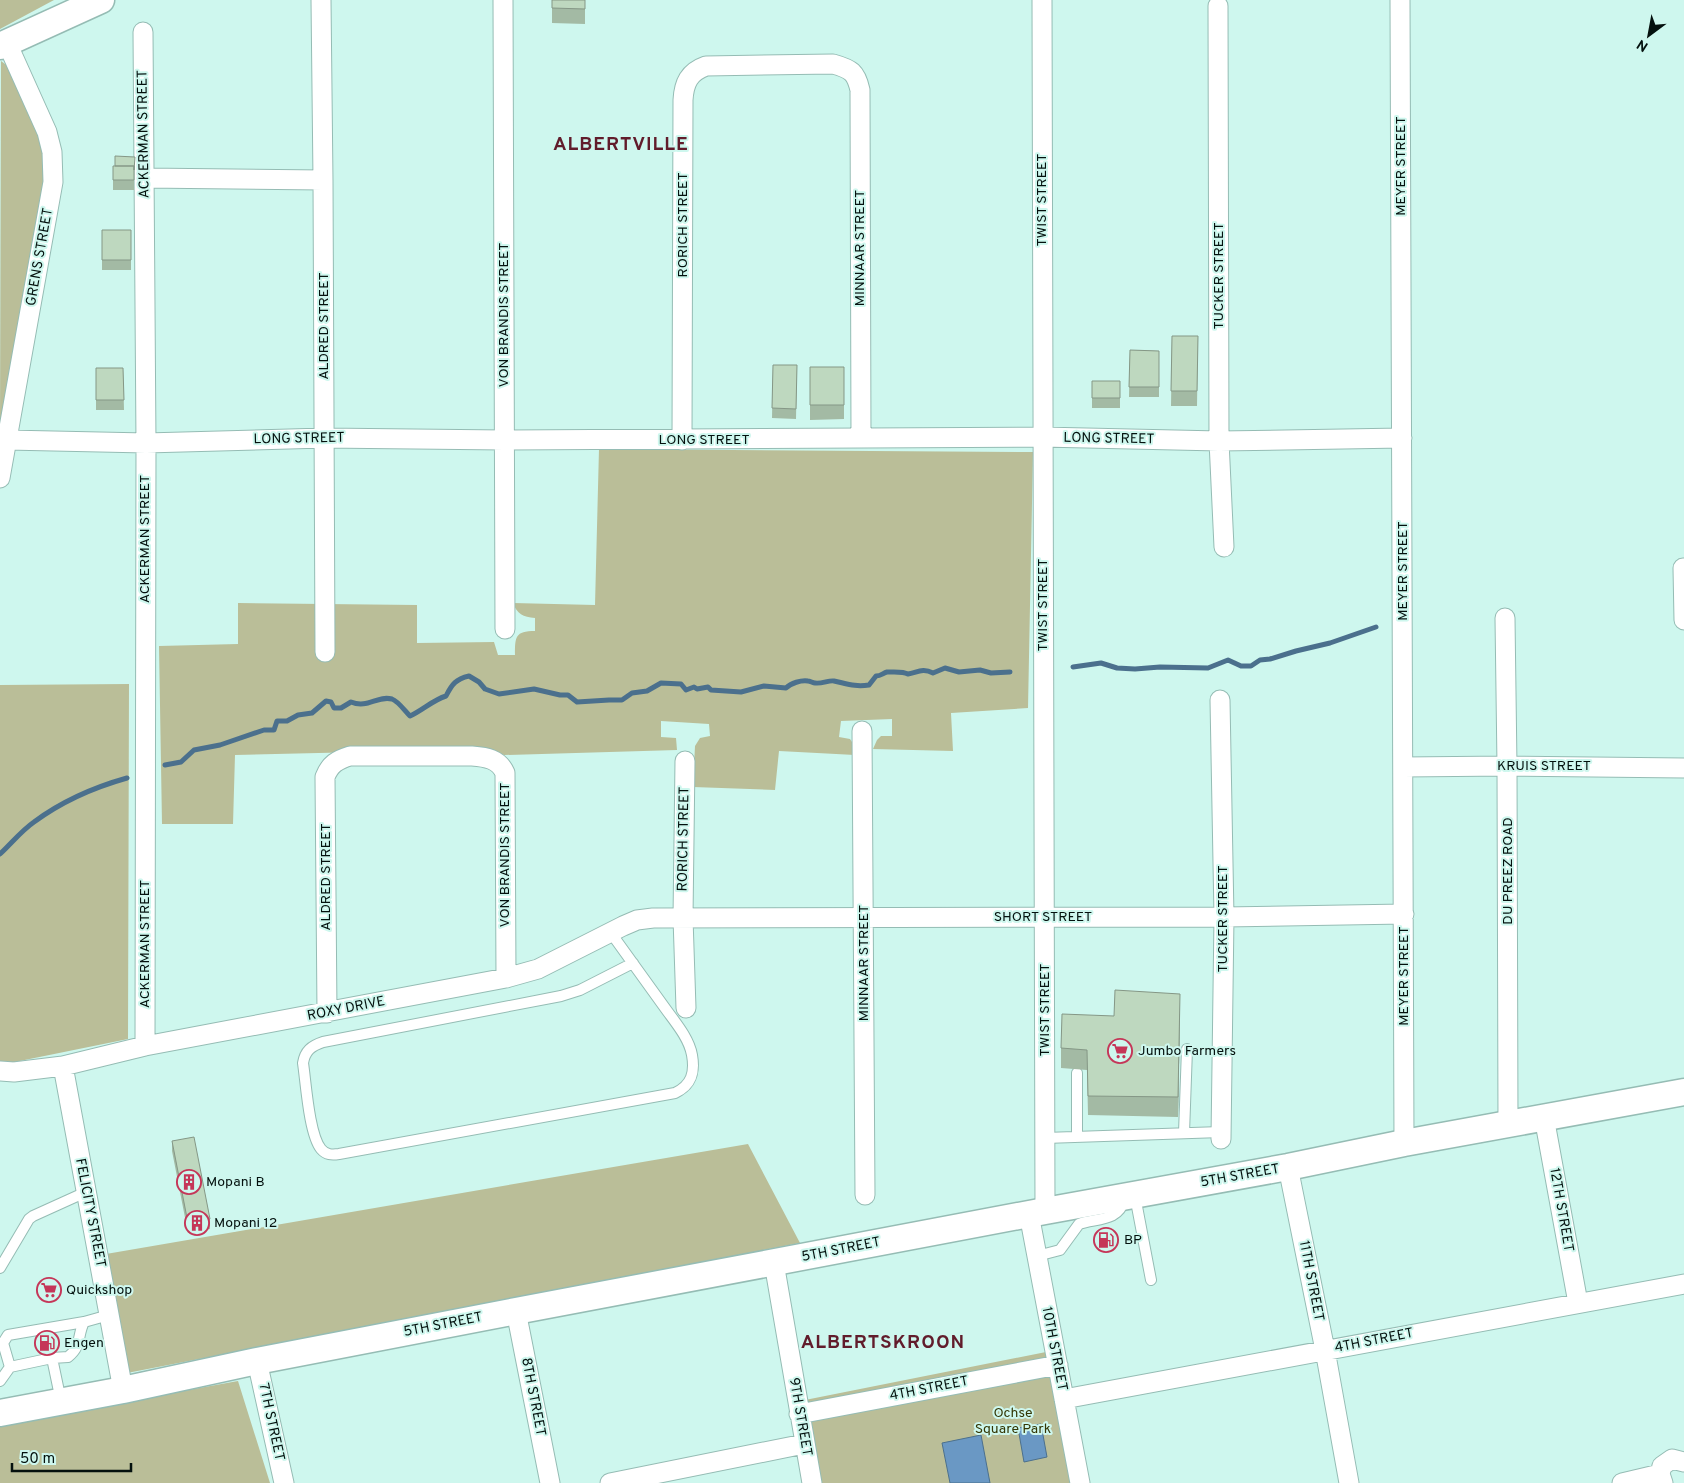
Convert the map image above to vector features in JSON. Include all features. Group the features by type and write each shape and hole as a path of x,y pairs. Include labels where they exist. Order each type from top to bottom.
{"main road":[{"path":"4,44 101,0"},
{"name":"5TH STREET","path":"0,1413 516,1311 1684,1092"}],"street":[{"name":"ALDRED STREET","path":"321,0 325,652"},
{"name":"VON BRANDIS STREET","path":"503,0 505,629"},
{"name":"TWIST STREET","path":"1037,1212 1045,1138 1042,0"},
{"name":"MEYER STREET","path":"1400,0 1404,1143"},
{"name":"TUCKER STREET","path":"1218,6 1219,441 1224,546"},
{"name":"ACKERMAN STREET","path":"143,32 146,443 145,1046"},
{"name":"GRENS STREET","path":"0,478 50,201 53,164 45,125 4,44"},
{"name":"RORICH STREET","path":"682,440 683,100 687,79 697,69 706,66 833,64 841,66"},
{"name":"MINNAAR STREET","path":"841,66 850,70 857,77 860,90 861,438"},
{"path":"144,178 323,180"},
{"name":"LONG STREET","path":"7,440 146,443 324,438 682,440 1042,437 1219,441 1402,438"},
{"path":"1683,568 1684,620"},
{"name":"DU PREEZ ROAD","path":"1504,618 1507,766 1508,1124"},
{"name":"TUCKER STREET","path":"1220,700 1224,917 1221,1136"},
{"name":"MINNAAR STREET","path":"862,731 865,1196"},
{"name":"ALDRED STREET","path":"326,1013 325,777 329,768 337,760 350,756"},
{"name":"VON BRANDIS STREET","path":"350,756 485,757 497,762 503,768 505,773 506,978"},
{"name":"RORICH STREET","path":"684,761 682,918 686,1008"},
{"name":"KRUIS STREET","path":"1403,767 1684,768"},
{"name":"SHORT STREET","path":"682,918 1224,917 1404,914"},
{"name":"ROXY DRIVE","path":"0,1071 14,1072 63,1066 145,1046 506,978 538,969 637,920 682,918"},
{"name":"FELICITY STREET","path":"63,1066 124,1390"},
{"name":"12TH STREET","path":"1544,1117 1578,1304"},
{"name":"11TH STREET","path":"1288,1167 1325,1350 1348,1483"},
{"name":"10TH STREET","path":"1037,1212 1037,1256 1080,1483"},
{"name":"9TH STREET","path":"774,1263 812,1483"},
{"name":"4TH STREET","path":"1064,1399 1684,1284"},
{"name":"8TH STREET","path":"516,1311 550,1483"},
{"name":"7TH STREET","path":"257,1361 284,1483"},
{"name":"4TH STREET","path":"799,1414 1058,1364"},
{"path":"610,1483 804,1444"},
{"path":"1622,1483 1661,1478 1662,1466 1668,1460 1676,1459 1684,1462"}],"lane":[{"path":"611,932 634,964 680,1030 692,1054 693,1075 690,1083 684,1089 675,1093 339,1154 331,1155 326,1153 317,1143 303,1063 305,1054 316,1044 561,996 580,990 634,964"},
{"path":"1184,1133 1186,1050"},
{"path":"1077,1072 1077,1137"},
{"path":"1045,1138 1184,1133 1221,1136"},
{"path":"0,1268 29,1219 86,1192"},
{"path":"1037,1256 1060,1250 1079,1224 1115,1215 1130,1196"},
{"path":"1130,1196 1151,1280"},
{"path":"10,1367 3,1343 8,1335 84,1322 109,1314"},
{"path":"0,1381 10,1367 52,1358 68,1357 78,1347 81,1328 84,1322"},
{"path":"52,1358 61,1402"}],"green space":[{"path":"0,0 54,0 0,29"},
{"path":"1,61 9,67 48,157 0,424"},
{"path":"599,449 1033,452 1028,708 951,713 953,751 873,749 881,736 892,736 892,719 841,721 839,737 850,739 854,745 855,755 779,751 775,790 693,787 695,746 700,738 710,736 709,724 661,721 661,737 676,738 677,750 504,755 491,749 235,755 233,824 162,824 159,646 238,644 238,603 417,605 417,643 494,642 498,655 515,655 516,639 523,632 535,631 535,618 521,614 516,610 513,603 595,605"},
{"path":"129,684 128,1039 0,1065 0,685"},
{"path":"748,1144 800,1243 127,1373 106,1254"},
{"name":"Ochse Square Park","path":"1061,1349 1089,1483 814,1483 800,1401"},
{"path":"238,1381 270,1483 0,1483 0,1424"}],"water":[{"path":"1041,1424 1047,1457 1024,1462 1018,1428"},
{"path":"981,1435 990,1483 950,1483 942,1443"}],"building":[{"path":"552,0 585,0 585,9 552,8"},
{"path":"115,156 135,157 134,170 134,166 115,166"},
{"path":"113,166 134,166 134,180 113,180"},
{"path":"102,230 131,230 131,260 102,260"},
{"path":"1172,336 1198,336 1197,391 1171,391"},
{"path":"1130,350 1159,351 1159,387 1129,387"},
{"path":"773,365 797,365 796,409 772,408"},
{"path":"810,367 844,367 844,405 810,405"},
{"path":"96,368 123,368 124,400 96,400"},
{"path":"1092,381 1120,381 1120,398 1092,398"},
{"name":"Jumbo Farmers","path":"1115,990 1180,994 1178,1097 1088,1096 1087,1050 1061,1048 1062,1014 1114,1016"},
{"name":"Mopani B","path":"194,1137 210,1219 188,1223 172,1141"}],"waterway":[{"path":"1073,667 1101,663 1117,668 1135,669 1160,667 1208,668 1228,660 1241,666 1251,666 1260,660 1330,643 1376,627"},
{"path":"165,765 181,762 194,750 220,745 264,730 274,730 277,721 287,721 298,715 312,713 326,701 331,702 334,708 341,708 351,702 362,704 387,698 394,700 410,716 446,696 455,683 469,676 479,682 485,689 499,694 534,689 568,695 577,702 622,700 632,693 647,691 661,683 681,684 686,690 694,687 697,689 708,687 711,690 741,692 764,686 786,688 793,683 802,681 814,683 832,681 864,686 869,685 876,676 887,672 908,674 923,671 933,673 945,668 959,672 980,670 991,673 1010,672"},
{"path":"0,854 20,833 55,808 91,791 127,778"}],"place":[{"name":"Jumbo Farmers","path":"1120,1051"},
{"name":"Mopani B","path":"189,1182"},
{"name":"Mopani 12","path":"197,1223"},
{"name":"BP","path":"1106,1240"},
{"name":"Quickshop","path":"49,1290"},
{"name":"Engen","path":"47,1343"}],"district":[{"name":"ALBERTVILLE","path":"621,145"},
{"name":"ALBERTSKROON","path":"883,1343"}]}
